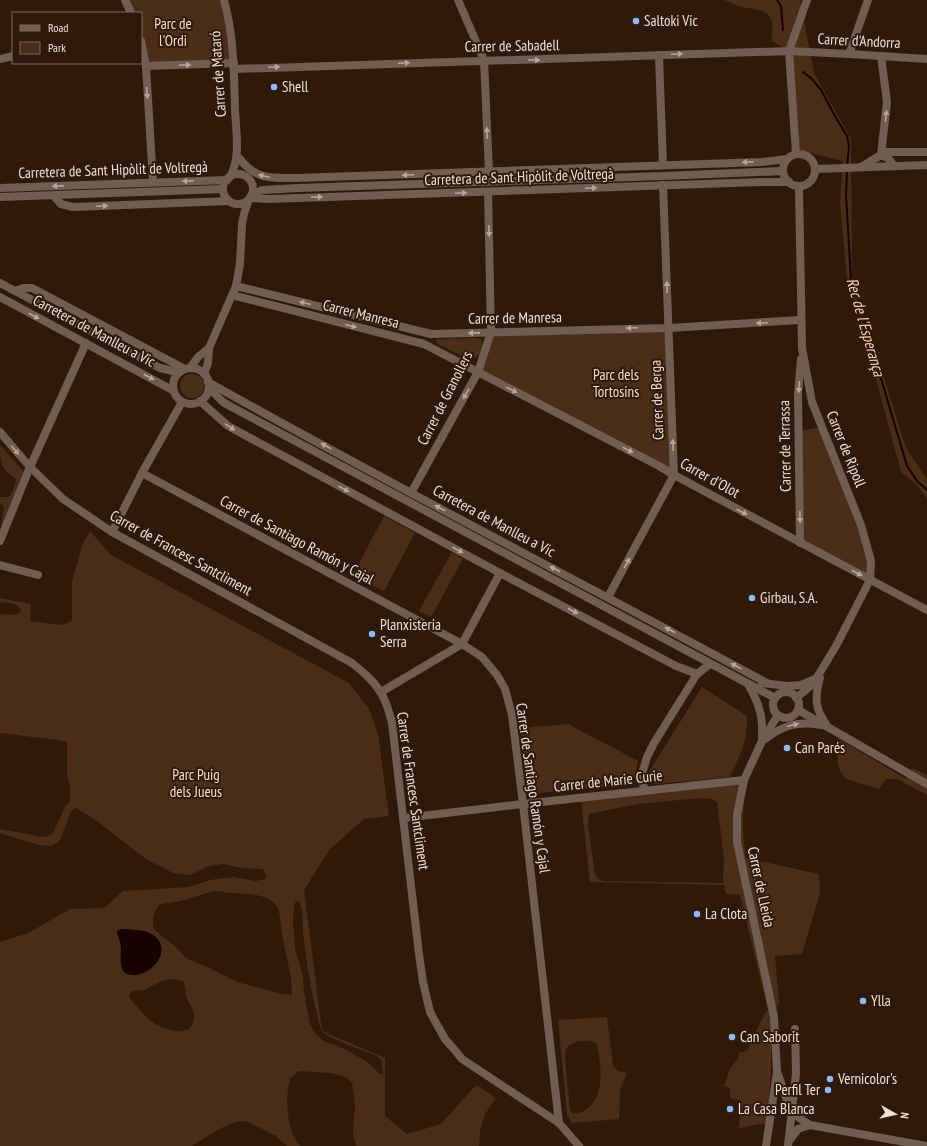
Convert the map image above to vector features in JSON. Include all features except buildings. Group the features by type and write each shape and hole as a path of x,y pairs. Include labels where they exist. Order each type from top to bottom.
{"street":[{"path":"126,0 131,12"},
{"name":"Carrer de Mataró","path":"224,0 234,66 236,146 235,163 228,178"},
{"path":"458,0 484,60 489,172"},
{"path":"796,154 789,51 806,0"},
{"path":"849,54 868,0"},
{"path":"142,46 146,66 153,182"},
{"name":"Carrer de Sabadell","path":"146,66 234,66 544,60 789,51"},
{"name":"Carrer d'Andorra","path":"789,51 927,59"},
{"path":"660,55 663,165"},
{"path":"0,59 12,56"},
{"path":"881,56 887,102 882,154"},
{"name":"Carrer de Mataró","path":"236,146 246,177"},
{"path":"860,168 882,154 927,152"},
{"path":"796,154 805,154 813,161 816,169 815,175 808,184 798,186 789,182 785,177 783,171 784,165 787,159 796,154"},
{"path":"882,154 888,158 894,166"},
{"name":"Carretera de Sant Hipòlit de Voltregà","path":"239,158 250,171 272,178 762,162 787,159"},
{"path":"816,169 927,165"},
{"name":"Carretera de Sant Hipòlit de Voltregà","path":"250,198 262,190 274,189 783,171"},
{"path":"204,374 208,363 209,348 236,286 240,264 241,230 252,187 246,177 237,174 228,178 223,189 225,195 238,215 241,230"},
{"name":"Carretera de Sant Hipòlit de Voltregà","path":"246,177 262,187 274,189 296,178"},
{"name":"Carretera de Sant Hipòlit de Voltregà","path":"0,188 228,178"},
{"name":"Carretera de Sant Hipòlit de Voltregà","path":"250,198 269,199 789,182"},
{"name":"Carrer de Berga","path":"663,185 674,475"},
{"name":"Carrer de Ripoll","path":"796,698 813,684 820,674 870,580 871,561 861,525 812,402 802,348 800,320 798,186"},
{"name":"Carretera de Sant Hipòlit de Voltregà","path":"0,197 223,189"},
{"name":"Carrer de Granollers","path":"411,493 478,372 492,332 488,192"},
{"name":"Carretera de Sant Hipòlit de Voltregà","path":"53,195 61,204 73,207 230,201"},
{"path":"230,201 240,204 250,198"},
{"name":"Carretera de Manlleu a Vic","path":"0,283 160,368 173,371 185,369"},
{"name":"Carrer de Manresa","path":"236,286 431,334 669,328 800,320"},
{"path":"16,291 23,288 32,288 185,369 198,369 204,374 209,385 207,394 201,401 191,404 182,402 177,398 174,387 176,377 185,369 198,357 209,348"},
{"name":"Carrer Manresa","path":"232,295 424,344 478,372"},
{"name":"Carretera de Manlleu a Vic","path":"0,297 86,344 174,387"},
{"path":"0,541 30,467 86,344"},
{"name":"Carrer de Terrassa","path":"800,543 798,393 802,348"},
{"name":"Carretera de Manlleu a Vic","path":"160,368 174,387"},
{"name":"Carrer d'Olot","path":"478,372 659,466 927,610"},
{"name":"Carretera de Manlleu a Vic","path":"209,385 767,683"},
{"name":"Carretera de Manlleu a Vic","path":"209,385 223,402 775,698"},
{"path":"201,401 219,420 228,426 500,573 676,666 697,674"},
{"name":"Carretera de Manlleu a Vic","path":"201,401 223,402"},
{"path":"112,532 142,473 182,402"},
{"name":"Carrer de Francesc Santcliment","path":"0,432 30,467 63,499 112,532 352,663 367,676 381,692 392,723 419,954 423,982 430,1012 445,1039 462,1059 559,1124 579,1146"},
{"name":"Carrer de Santiago Ramón y Cajal","path":"142,473 462,644 482,657 497,675 504,689 512,715 559,1124"},
{"path":"608,597 674,475"},
{"path":"0,565 38,575"},
{"path":"381,692 462,644 500,573"},
{"path":"644,791 642,774 647,757 654,743 697,674 710,664"},
{"path":"820,674 816,702 819,714 827,726"},
{"name":"Carretera de Manlleu a Vic","path":"745,683 767,683 788,686 801,685 820,674"},
{"path":"745,683 756,698 761,711 763,727 762,741"},
{"path":"786,692 790,693 796,698 798,702 798,710 794,714 789,717 778,715 774,707 775,698 786,692"},
{"path":"798,710 927,784"},
{"name":"Carrer de Lleida","path":"766,1146 777,1072 774,1017 737,842 737,815 744,780 762,741 778,715"},
{"path":"762,741 784,727 796,723 827,726"},
{"name":"Carrer de Marie Curie","path":"404,818 744,780"},
{"name":"Carrer de Lleida","path":"788,1144 796,1073 795,1029"},
{"name":"Carrer de Lleida","path":"777,1072 792,1113"},
{"path":"792,1113 810,1125 909,1144 927,1146"},
{"path":"788,1144 798,1129 810,1125"}],"green space":[{"name":"Parc de l'Ordi","path":"125,0 224,0 234,63 146,66 142,46 142,12 131,12"},
{"path":"724,0 800,0 814,73 851,139 852,276 906,448 927,479 927,498 916,484 901,472 858,312 847,278 840,202 843,161 799,150 789,51 772,41 772,22 768,14 760,10 740,6"},
{"name":"Parc dels Tortosins","path":"669,328 674,475 478,372 491,332"},
{"path":"476,338 481,340 482,350 472,359 468,359 437,344 436,339"},
{"path":"192,374 200,378 204,386 200,394 192,398 184,394 180,386 184,378"},
{"path":"822,427 871,561 870,580 800,543 799,431"},
{"path":"0,445 24,472 0,532 4,507 0,503 0,497 10,496 16,480 4,469 1,463"},
{"path":"384,516 415,533 384,591 353,575"},
{"name":"Parc Puig dels Jueus","path":"90,531 111,555 349,683 369,709 378,734 389,816 364,819 330,849 304,890 322,1031 385,1058 385,1116 407,1134 441,1124 476,1085 496,1098 485,1114 480,1130 479,1146 356,1146 353,1134 355,1105 352,1083 346,1077 331,1073 299,1071 290,1078 287,1105 292,1132 300,1146 287,1146 276,1136 249,1122 241,1121 219,1129 192,1146 0,1146 0,942 28,933 70,909 104,908 123,891 189,887 210,880 233,877 256,881 265,879 266,876 262,869 242,868 223,864 209,866 190,875 173,873 146,859 93,818 76,808 71,811 61,838 58,842 51,846 39,845 0,833 0,829 43,837 51,835 65,807 70,801 70,787 67,773 67,742 0,733 0,614 9,615 21,612 19,607 16,605 0,602 0,598 31,604 30,621 61,625 72,620 72,581 83,543","holes":["214,891 260,896 267,898 276,905 279,911 291,978 292,995 282,994 237,982 186,958 176,947 154,929 153,917 157,907 161,904 181,901","296,901 300,903 301,907 308,970 315,1006 321,1030 339,1041 377,1056 382,1061 383,1074 380,1074 366,1061 342,1048 323,1041 310,1025 303,976 295,949 293,921 294,906","121,929 142,931 149,933 158,939 161,947 160,955 156,963 149,970 140,974 131,975 123,971 120,940 118,936","171,979 183,981 187,999 193,1009 194,1022 185,1030 170,1030 156,1024 144,1015 129,997 131,992 144,990 160,982"]},
{"path":"452,552 463,559 431,617 419,611"},
{"path":"702,687 747,716 745,740 730,777 654,784 650,781 650,770"},
{"path":"568,724 638,761 633,784 537,793 529,788 521,728"},
{"path":"839,739 906,779 912,768 927,775 927,795 897,779 886,779 879,789 846,778 842,775 838,765 837,754"},
{"path":"748,783 744,802 743,820 746,858 819,874 820,893 802,954 775,956 779,1002 771,1021 771,1069 767,1123 739,1128 741,1101 730,1098 730,1088 724,1086 730,1069 738,1059 739,1053 747,1051 763,1017 768,1010 740,895 726,894 724,885 590,882 581,800","holes":["700,798 712,799 717,802 724,858 723,883 603,881 598,879 595,874 588,825 589,814 638,804"]},
{"path":"607,1017 613,1065 618,1071 627,1073 620,1089 619,1119 572,1123 567,1114 558,1020","holes":["579,1041 591,1041 597,1045 600,1061 600,1087 598,1094 589,1107 581,1112 572,1113 570,1110 565,1058 566,1050 569,1045"]}],"shaded area":[{"path":"121,929 139,930 149,933 158,939 161,947 161,955 150,969 142,974 133,975 125,973 121,966 121,945 117,931"}],"waterway":[{"name":"Rec de l'Esperança","path":"777,0 781,6 783,30"},
{"name":"Rec de l'Esperança","path":"803,72 812,79 821,90 847,136 849,146 847,166"},
{"name":"Rec de l'Esperança","path":"847,170 846,195 851,279 856,296 862,304 861,311 907,466 917,481 927,490"}],"place":[{"name":"Saltoki Vic","path":"636,21"},
{"name":"Shell","path":"274,87"},
{"name":"Girbau, S.A.","path":"752,598"},
{"name":"Planxisteria Serra","path":"372,634"},
{"name":"Can Parés","path":"787,748"},
{"name":"La Clota","path":"697,914"},
{"name":"Ylla","path":"863,1001"},
{"name":"Can Saborit","path":"732,1037"},
{"name":"Vernicolor's","path":"830,1079"},
{"name":"Perfil Ter","path":"828,1090"},
{"name":"La Casa Blanca","path":"730,1109"}]}
